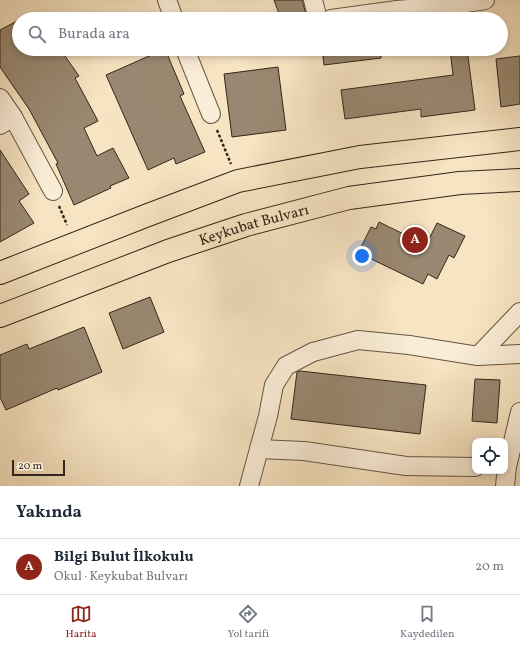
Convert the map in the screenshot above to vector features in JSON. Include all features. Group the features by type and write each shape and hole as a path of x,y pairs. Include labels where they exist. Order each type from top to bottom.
{"highway":[{"path":"0,273 148,215 238,182 360,157 520,139"},
{"name":"Keykubat Bulvarı","path":"0,316 168,251 246,225 350,198 460,184 520,180"}],"street":[{"path":"167,0 171,12"},
{"path":"314,0 317,12"},
{"path":"382,12 484,0"},
{"path":"188,56 211,114"},
{"path":"0,98 7,121 52,191"},
{"path":"478,356 520,312"},
{"path":"248,486 268,416 274,385 286,366 313,352 358,340 409,345 478,356 520,354"},
{"path":"508,459 520,412"},
{"path":"259,449 304,451 406,466 472,467"},
{"path":"505,486 506,474"}],"path":[{"path":"211,114 238,182"},
{"path":"52,191 75,244"}],"building":[{"path":"274,0 302,0 305,12 278,12"},
{"path":"12,24 12,56 65,56 79,76 75,78 98,121 84,128 97,156 113,148 129,178 74,205 56,164 58,163 29,109 0,67 0,30"},
{"path":"149,56 168,56 184,94 180,96 205,152 176,164 174,158 148,170 106,75"},
{"path":"323,56 381,56 381,58 324,65"},
{"path":"451,56 468,56 475,110 421,117 421,109 345,119 341,90 453,75"},
{"path":"520,56 520,104 501,107 496,59"},
{"path":"278,67 286,130 232,137 224,74"},
{"path":"0,150 29,194 19,201 34,223 0,242"},
{"path":"379,222 426,245 437,223 465,236 454,258 449,255 437,279 428,274 423,284 363,255 366,249 361,247 371,227 376,229"},
{"path":"150,297 164,332 123,349 109,313"},
{"path":"84,327 102,372 58,390 57,388 6,410 0,397 0,355 27,344 29,349"},
{"path":"300,371 426,385 420,434 291,419 297,372"},
{"path":"475,379 500,380 497,423 472,421"}],"place":[{"name":"Bilgi Bulut İlkokulu","path":"415,240"}]}
